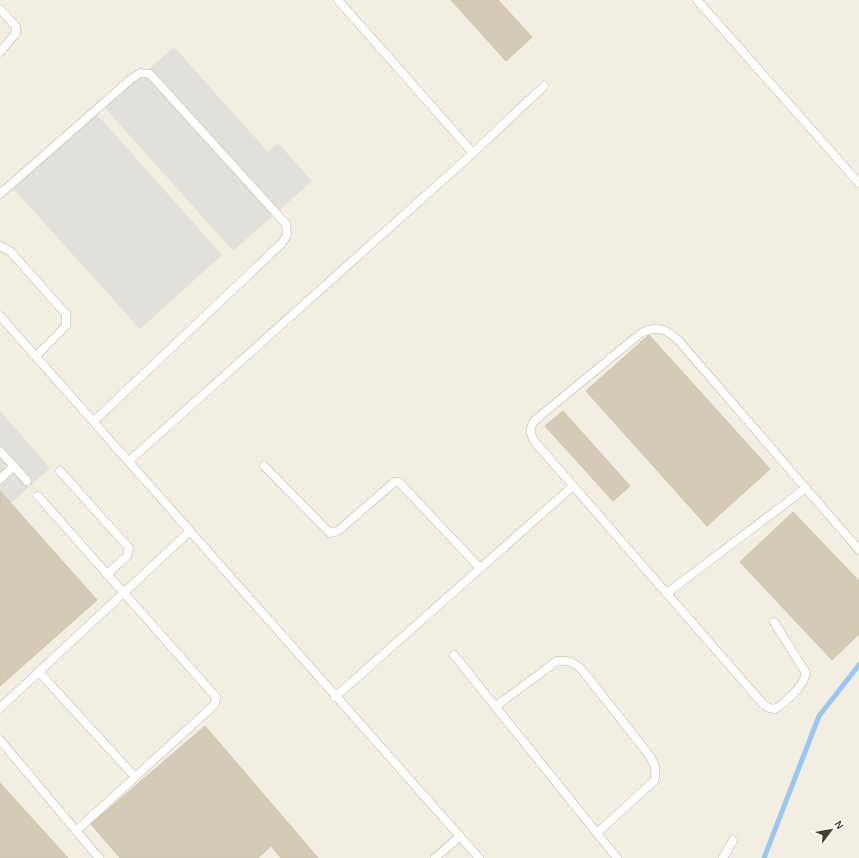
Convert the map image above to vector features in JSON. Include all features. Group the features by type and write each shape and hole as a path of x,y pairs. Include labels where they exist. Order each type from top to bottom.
{"lane":[{"path":"338,0 473,153"},
{"path":"697,0 859,183"},
{"path":"0,9 16,28 16,33 0,52"},
{"path":"0,194 131,79 140,73 150,74 286,224 287,234 282,243 94,421"},
{"path":"129,461 473,153 544,86"},
{"path":"0,246 11,252 66,314 66,326 36,356"},
{"path":"0,316 94,421 335,697 479,858"},
{"path":"774,622 806,673 802,684 775,709 769,708 764,704 535,442 530,435 530,427 534,421 651,328 661,329 671,333 679,341 859,550"},
{"path":"0,451 27,481"},
{"path":"0,479 14,466"},
{"path":"264,466 330,533 338,531 391,485 395,482 399,482 480,568"},
{"path":"60,471 129,548 127,556 107,574"},
{"path":"335,697 572,486"},
{"path":"667,593 806,488"},
{"path":"38,496 216,697 212,708 76,831"},
{"path":"0,708 190,531"},
{"path":"454,655 617,858"},
{"path":"496,706 557,661 566,660 576,664 649,755 654,763 656,772 654,781 597,834"},
{"path":"39,672 135,777"},
{"path":"0,740 99,858"},
{"path":"435,858 460,836"},
{"path":"723,858 733,840"}],"shaded area":[{"path":"174,47 268,152 278,143 312,181 233,251 105,108"},
{"path":"94,111 222,255 140,329 11,186"},
{"path":"0,411 50,468 11,503 0,491"}],"building":[{"path":"451,0 498,0 532,37 506,61"},
{"path":"649,335 770,469 707,526 586,391"},
{"path":"563,411 630,486 613,501 545,426"},
{"path":"0,491 97,600 0,686"},
{"path":"793,512 859,581 859,634 832,660 740,562"},
{"path":"205,726 318,858 281,858 271,846 258,858 120,858 91,824"},
{"path":"0,783 68,858 0,858"}],"waterway":[{"path":"764,858 819,716 859,665"}]}
